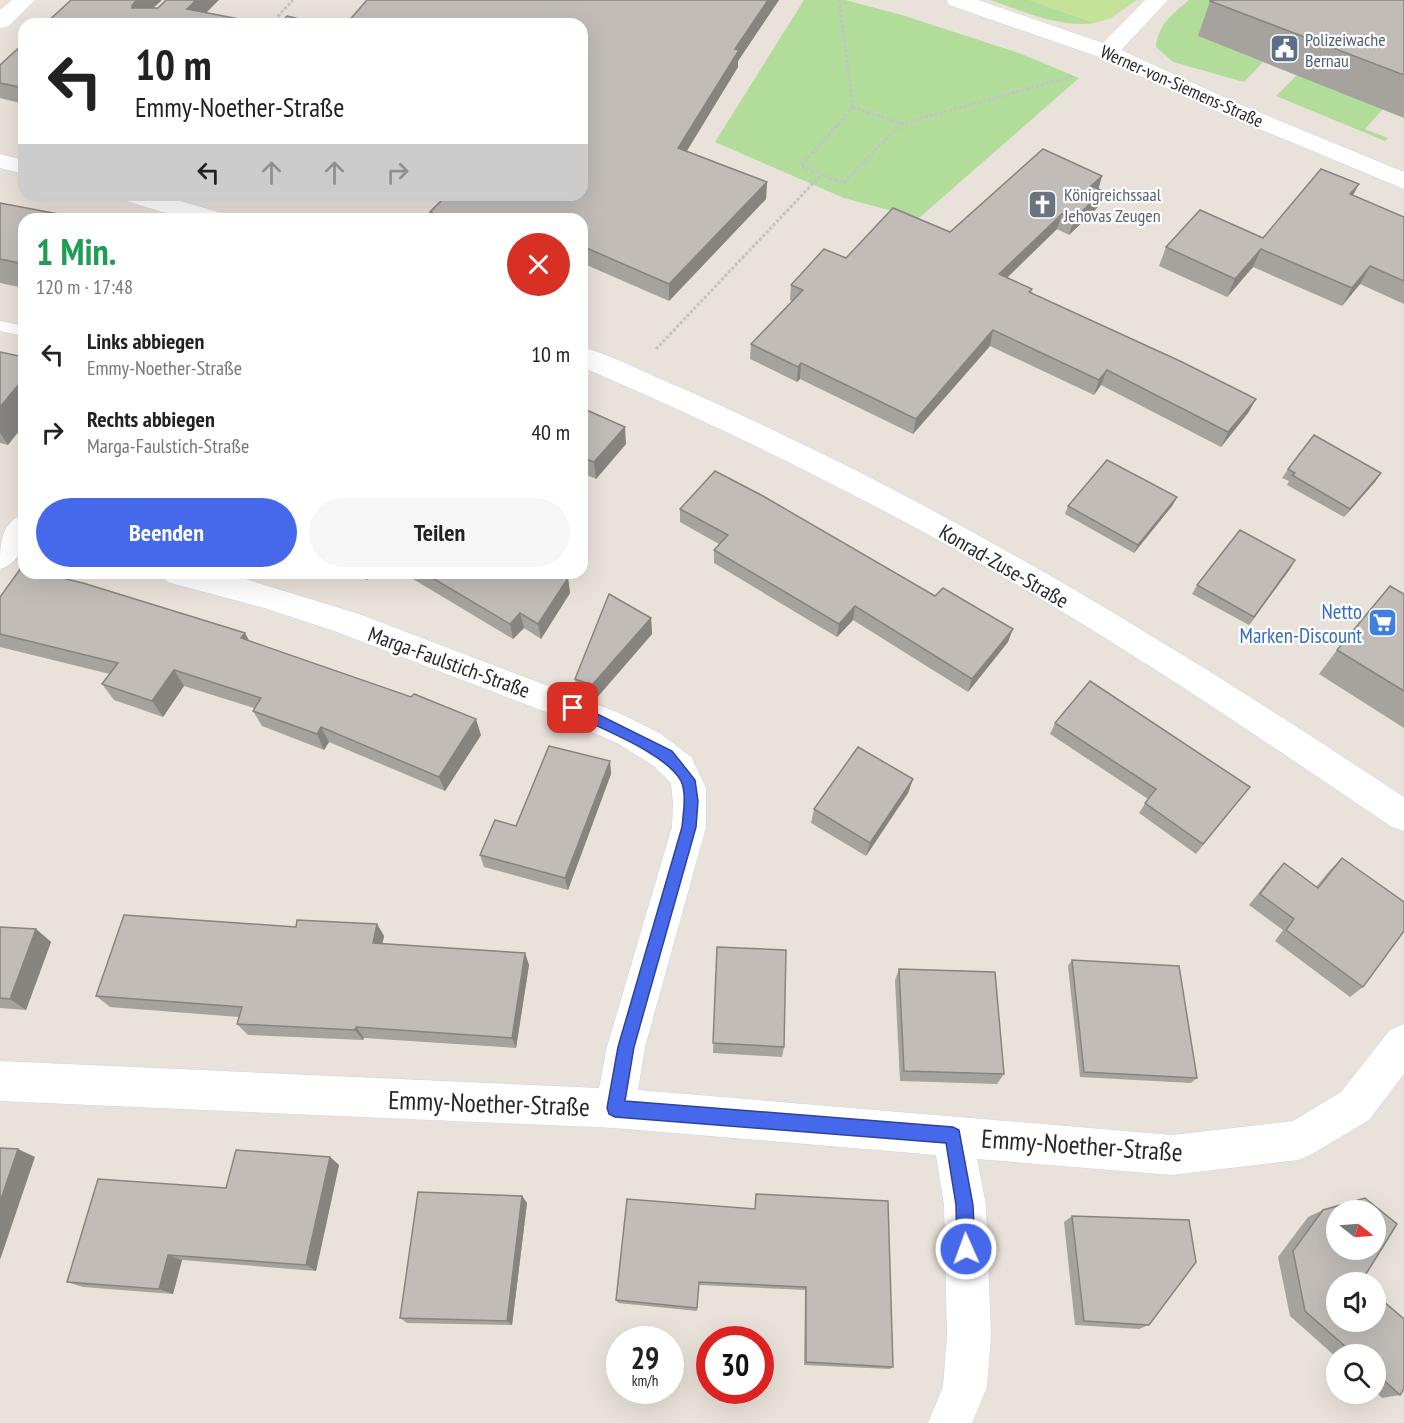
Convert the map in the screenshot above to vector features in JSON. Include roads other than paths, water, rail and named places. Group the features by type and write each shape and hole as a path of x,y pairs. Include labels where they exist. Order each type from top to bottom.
{"street":[{"path":"0,22 24,0"},
{"name":"Werner-von-Siemens-Straße","path":"957,0 1107,52 1229,108 1404,181"},
{"path":"1107,52 1157,0"},
{"path":"152,201 193,213"},
{"name":"Konrad-Zuse-Straße","path":"588,359 772,442 996,559 1256,717 1404,816"},
{"path":"0,557 18,535"},
{"name":"Marga-Faulstich-Straße","path":"200,579 288,603 573,708 646,743 667,755 679,768 688,780 691,801 689,827 626,1047 615,1108"},
{"name":"Emmy-Noether-Straße","path":"0,1081 615,1108 1172,1155 1298,1140 1355,1106 1404,1043"},
{"path":"950,1423 965,1387 969,1336 964,1205 953,1136"}],"lane":[{"path":"0,326 18,330"}],"place":[{"name":"Polizeiwache Bernau","path":"1284,49"},
{"name":"Königreichssaal Jehovas Zeugen","path":"1043,204"},
{"name":"Netto Marken-Discount","path":"1383,623"}]}
